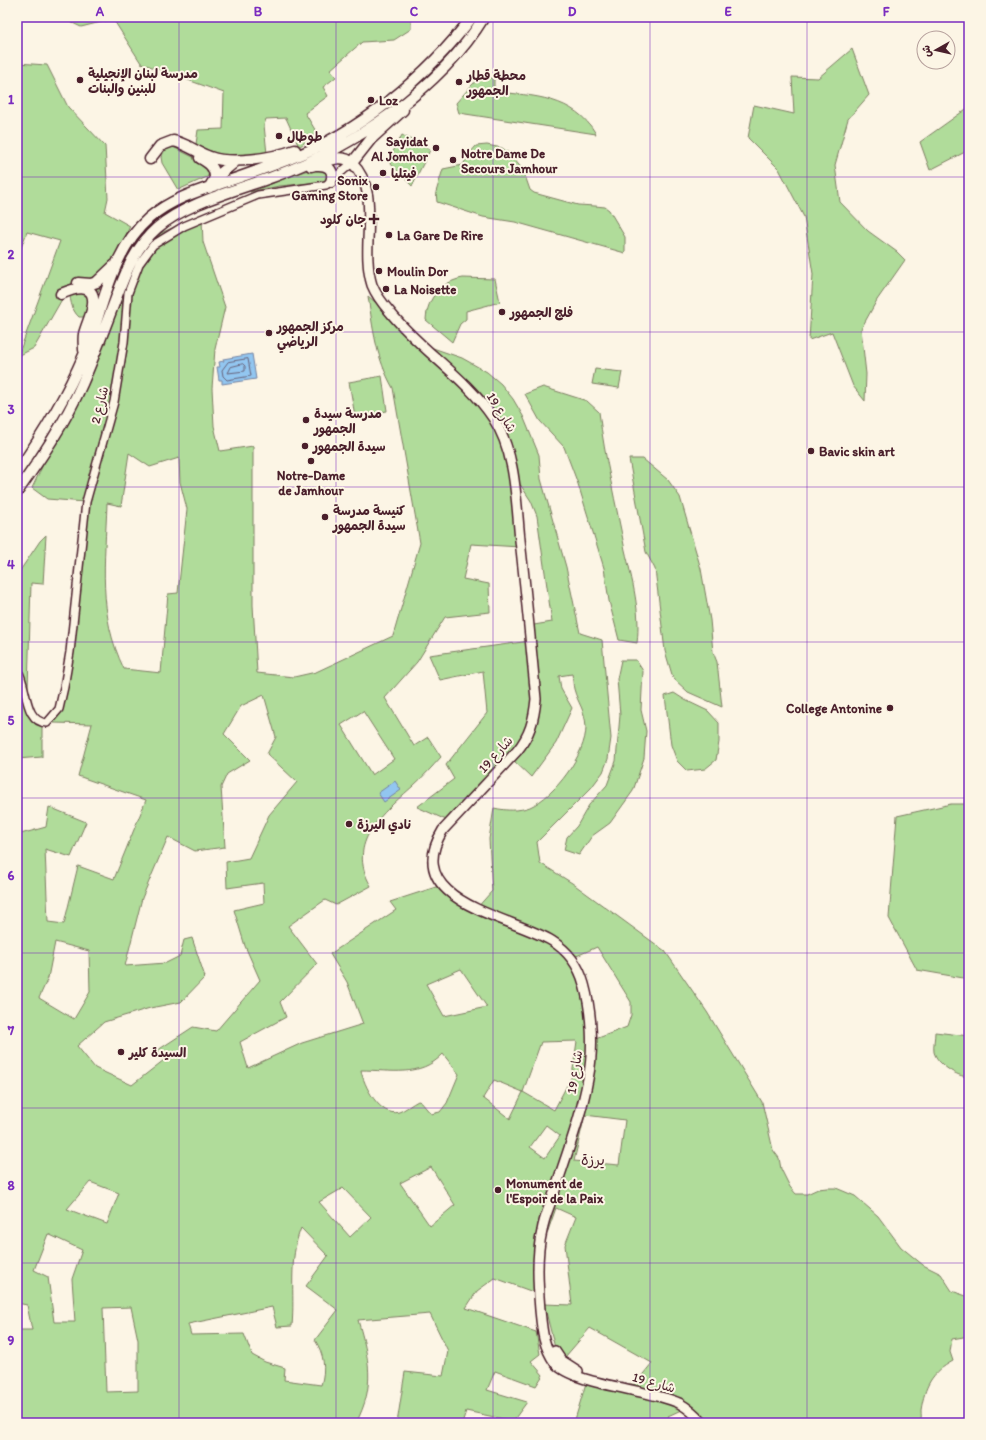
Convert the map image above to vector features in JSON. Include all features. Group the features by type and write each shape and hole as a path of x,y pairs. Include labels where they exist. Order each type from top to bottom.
{"highway":[{"path":"17,472 55,414 85,354 118,262 130,240 151,216 182,197 292,158 345,131 376,111 416,78 457,36 472,17"},
{"path":"278,175 341,158 348,159 352,163 371,139 398,116 414,96 448,62 484,17"},
{"path":"17,492 55,437 75,399 88,370 128,267 144,241 166,221 195,206 311,162 346,142 414,96"},
{"path":"215,178 214,171 210,164 177,147 170,146 163,149 153,159 160,146 173,141 210,157 236,161 286,154 330,134 345,131"},
{"path":"208,188 215,178 236,161"},
{"path":"316,165 326,165 330,168 332,175 331,182"},
{"path":"85,354 83,341 92,308 92,296 87,289 80,287 61,294 68,286 74,283 91,284 97,282 118,262"}],"main road":[{"name":"شارع 19","path":"352,163 364,177 368,190 368,265 372,284 378,297 401,326 454,373 481,402 502,434 514,481 536,699 534,718 525,740 517,751 443,830 437,840 434,861 436,873 442,885 450,893 476,909 532,930 552,941 570,956 584,985 591,1032 588,1080 568,1151 542,1231 538,1288 540,1315 556,1354 561,1360 591,1380 660,1396 679,1403 690,1410 703,1423"}],"street":[{"name":"شارع 2","path":"17,669 23,682 31,712 39,721 47,723 56,714 62,701 70,652 86,502 114,402 124,342 128,293 136,271 143,258 153,245 184,226 250,198 277,191 320,186 331,182 352,163"}],"green space":[{"path":"60,17 411,17 411,29 394,40 362,42 330,70 336,77 323,87 328,96 305,113 317,133 299,147 286,118 266,119 264,125 267,154 230,155 213,152 196,144 198,130 223,129 224,93 141,63 113,19 81,27"},
{"path":"852,49 869,95 848,119 835,165 840,202 868,231 897,252 905,260 877,300 861,329 866,374 865,401 853,386 832,332 809,340 813,274 804,217 779,169 748,138 754,105 794,114 792,77 818,78"},
{"path":"17,63 47,65 68,107 105,146 108,198 105,212 130,226 85,317 79,317 74,311 70,299 69,287 34,348 18,356 60,241 27,232 17,258"},
{"path":"479,77 494,78 494,92 538,97 565,105 577,112 596,134 459,113 456,103"},
{"path":"969,107 969,150 930,170 920,142"},
{"path":"402,135 430,150 412,186 388,161"},
{"path":"487,145 502,148 509,153 523,170 530,190 534,193 578,205 605,207 609,210 625,237 625,253 515,222 483,217 437,202 436,192 443,169 463,165 469,154 476,146"},
{"path":"173,147 209,165 210,173 207,177 178,190 162,163 161,157 165,150"},
{"path":"322,167 329,175 323,182 279,186 250,192 295,175"},
{"path":"202,219 203,242 225,307 215,349 212,388 214,426 220,451 253,446 253,605 257,673 294,677 316,672 393,636 420,543 393,388 387,377 379,354 368,296 427,346 462,358 487,372 501,384 513,399 523,416 539,455 541,479 566,567 580,633 602,640 611,738 608,759 603,772 591,788 537,842 540,863 572,883 665,951 707,1012 762,1102 773,1150 779,1158 781,1169 790,1187 796,1194 807,1194 818,1189 836,1188 855,1196 878,1216 901,1247 923,1265 941,1274 952,1291 969,1297 969,1336 952,1339 950,1352 953,1361 939,1370 930,1381 923,1401 920,1423 698,1423 681,1410 668,1416 673,1423 574,1423 586,1383 635,1384 652,1363 590,1328 559,1364 544,1304 572,1305 565,1245 576,1217 556,1208 545,1239 536,1293 495,1278 477,1291 466,1308 536,1332 540,1354 531,1361 543,1375 536,1386 495,1371 487,1390 527,1402 513,1421 466,1411 462,1423 397,1423 405,1372 443,1376 448,1351 430,1314 358,1320 365,1347 369,1372 366,1396 356,1423 17,1423 17,1330 32,1330 27,1305 17,1303 17,835 46,827 49,807 86,822 71,857 45,849 48,922 64,924 78,866 114,879 146,800 78,776 92,724 54,723 69,673 81,585 85,502 47,499 32,488 82,382 131,262 154,237 185,222","holes":["129,453 150,467 179,458 180,482 187,509 178,593 168,594 161,673 124,669 115,648 106,608 104,567 107,503 121,506","518,481 531,501 537,516 552,622 528,626 530,641 429,655 440,680 483,671 487,713 446,765 454,779 417,807 453,823 513,760 531,777 556,743 572,708 561,689 559,676 572,674 574,689 583,711 586,727 585,738 581,749 575,761 559,784 540,802 530,807 517,810 494,808 489,839 492,891 476,909 445,884 390,902 396,910 330,954 347,982 363,1024 302,1043 248,1068 240,1042 286,1017 280,1002 317,964 288,926 325,900 336,905 371,886 364,870 362,856 365,842 371,830 390,807 441,757 428,737 414,746 385,698 417,662 445,617 490,612 489,584 463,579 471,544 520,547","264,695 276,737 267,754 297,782 269,815 249,858 226,862 227,888 263,883 264,903 234,910 245,946 260,980 216,1031 193,1027 158,1050 164,1060 132,1085 95,1068 77,1046 104,1022 150,1008 181,1002 205,977 192,938 184,940 180,956 166,963 125,966 142,898 168,837 195,851 225,847 221,787 227,774 250,760 224,734 241,706","363,711 394,759 372,775 341,725","55,942 89,951 90,992 74,1019 39,998 48,978","597,947 631,1002 631,1015 627,1027 593,1040 572,958","461,969 487,1007 444,1016 426,984","577,1041 572,1076 554,1110 523,1092 541,1042","443,1054 459,1074 447,1103 440,1112 431,1114 421,1102 418,1101 399,1112 385,1110 379,1105 369,1091 362,1076 361,1070 415,1070 434,1062","494,1080 523,1092 510,1119 483,1098","585,1115 625,1120 619,1165 574,1161","546,1125 560,1136 545,1158 530,1147","431,1167 455,1205 430,1226 400,1183","90,1182 119,1193 107,1224 67,1209","343,1188 371,1217 350,1237 319,1202","301,1228 328,1256 306,1286 338,1310 315,1340 322,1356 324,1367 321,1385 284,1380 285,1368 265,1362 252,1355 244,1334 191,1335 188,1324 272,1307 277,1327 292,1326 295,1252","48,1234 82,1250 72,1279 75,1322 54,1322 48,1277 34,1270","131,1307 138,1340 138,1391 106,1392 103,1308"]},
{"path":"463,278 495,279 500,302 466,311 466,319 460,324 452,342 426,320 427,312 432,298 442,287 455,280"},
{"path":"595,369 622,372 619,388 592,384"},
{"path":"382,376 387,411 355,416 349,382"},
{"path":"543,387 587,401 599,412 607,464 637,608 637,643 619,640 609,601 604,568 578,484 564,447 540,421 525,394"},
{"path":"629,459 643,459 668,480 680,497 701,569 710,620 713,652 717,662 722,707 688,692 673,678 665,651 655,569 646,552"},
{"path":"46,535 43,584 31,583 28,690 30,703 42,726 42,757 17,759 17,575 40,541"},
{"path":"621,660 636,660 643,671 641,710 646,731 644,758 633,791 610,823 592,836 579,855 564,850 567,837 577,826 589,805 607,785 616,761 620,715 617,679"},
{"path":"674,693 708,711 719,723 719,742 716,760 705,769 687,771 677,761 671,745 665,696"},
{"path":"951,804 969,804 969,979 917,970 889,918 897,816"},
{"path":"935,1032 969,1036 969,1077 953,1072 939,1061 934,1052"}],"water":[{"path":"252,354 256,379 222,384 222,380 219,380 217,367 220,367 219,362 224,361 223,359"},
{"path":"395,781 401,790 384,802 378,793"}],"place":[{"name":"مدرسة لبنان الإنجيلية للبنين والبنات","path":"80,80"},
{"name":"محطة قطار الجمهور","path":"459,82"},
{"name":"Loz","path":"371,100"},
{"name":"طوطال","path":"279,136"},
{"name":"Sayidat Al Jomhor","path":"436,148"},
{"name":"Notre Dame De Secours Jamhour","path":"453,160"},
{"name":"فيتليا","path":"383,173"},
{"name":"Sonix Gaming Store","path":"376,187"},
{"name":"جان كلود","path":"374,219"},
{"name":"La Gare De Rire","path":"389,235"},
{"name":"Moulin Dor","path":"379,271"},
{"name":"La Noisette","path":"386,289"},
{"name":"فلج الجمهور","path":"502,312"},
{"name":"مركز الجمهور الرياضي","path":"269,333"},
{"name":"مدرسة سيدة الجمهور","path":"306,420"},
{"name":"سيدة الجمهور","path":"305,446"},
{"name":"Bavic skin art","path":"811,451"},
{"name":"Notre-Dame de Jamhour","path":"311,461"},
{"name":"كنيسة مدرسة سيدة الجمهور","path":"325,517"},
{"name":"College Antonine","path":"890,708"},
{"name":"نادي اليرزة","path":"349,824"},
{"name":"السيدة كلير","path":"121,1052"},
{"name":"Monument de l'Espoir de la Paix","path":"498,1190"}],"district":[{"name":"يرزة","path":"593,1160"}]}
